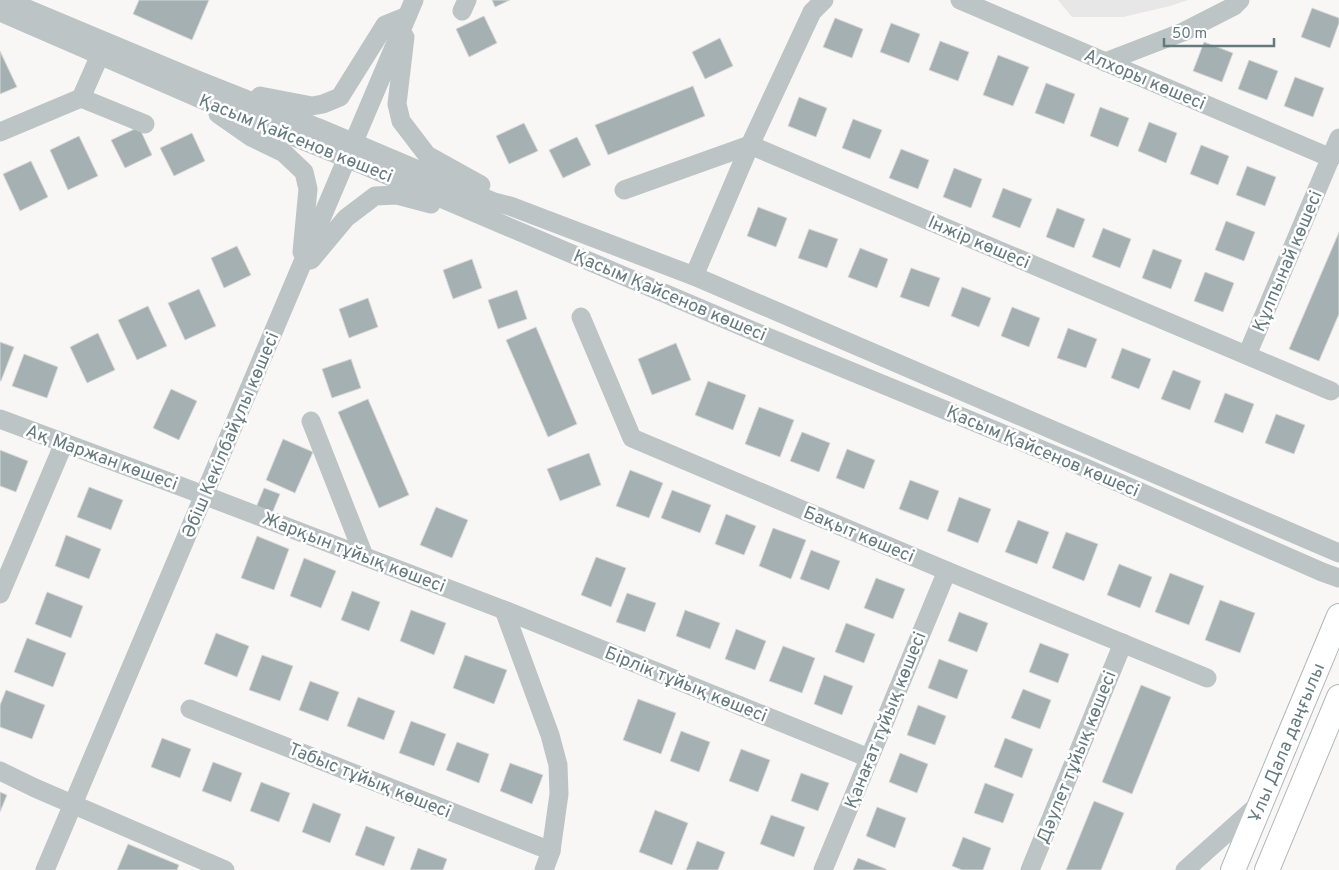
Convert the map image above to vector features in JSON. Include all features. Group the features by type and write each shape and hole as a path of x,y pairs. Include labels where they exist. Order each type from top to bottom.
{"main road":[{"name":"Ұлы Дала даңғылы","path":"1234,870 1339,616"},
{"name":"Ұлы Дала даңғылы","path":"1267,870 1339,697"}],"street":[{"name":"Қасым Қайсенов көшесі","path":"6,0 226,92 320,128 350,151 495,221 762,335 1081,466 1328,575 1339,578"},
{"path":"694,276 750,145 812,12 824,0"},
{"name":"Алхоры көшесі","path":"960,0 1331,158"},
{"path":"1105,62 1183,32 1234,6 1240,0"},
{"path":"226,92 280,99 312,106 340,97 385,25 410,8"},
{"path":"410,8 397,104 401,122 427,155 481,185 510,206"},
{"name":"Әбіш Кекілбайұлы көшесі","path":"45,870 299,274 410,8"},
{"name":"Қасым Қайсенов көшесі","path":"0,12 210,103 510,206 694,276 1339,553"},
{"path":"0,132 81,98 100,56"},
{"path":"81,98 146,124"},
{"path":"210,103 218,114 251,136 284,154 304,172 308,188 299,274"},
{"name":"Құлпынай көшесі","path":"1246,355 1339,138"},
{"path":"624,190 750,145"},
{"name":"Інжір көшесі","path":"750,145 1331,391"},
{"path":"299,274 346,218 375,196 397,194 495,221"},
{"name":"Бақыт көшесі","path":"581,317 632,438 1206,678"},
{"name":"Ақ Маржан көшесі","path":"0,419 204,495"},
{"path":"312,421 364,556"},
{"path":"0,594 64,443"},
{"name":"Жарқын тұйық көшесі","path":"204,495 504,610"},
{"name":"Қанағат тұйық көшесі","path":"823,870 947,571"},
{"path":"504,610 550,735 558,765 559,794 551,851 544,870"},
{"name":"Бірлік тұйық көшесі","path":"504,610 869,758"},
{"name":"Дәулет тұйық көшесі","path":"1030,870 1123,643"},
{"name":"Табыс тұйық көшесі","path":"190,709 551,851"},
{"path":"0,771 225,870"},
{"path":"1185,870 1262,802"}],"shaded area":[{"path":"1058,0 1188,0 1123,17 1072,17"}],"building":[{"path":"139,0 209,0 192,40 133,14"},
{"path":"492,0 510,0 495,7"},
{"path":"1312,8 1339,18 1330,48 1301,37"},
{"path":"484,16 497,43 469,57 456,29"},
{"path":"835,18 863,29 852,58 823,47"},
{"path":"891,23 920,34 909,63 880,52"},
{"path":"720,38 733,66 705,79 692,52"},
{"path":"940,41 969,52 958,81 929,70"},
{"path":"1204,42 1233,53 1222,82 1193,71"},
{"path":"0,51 17,87 0,94"},
{"path":"998,55 1029,67 1013,106 983,95"},
{"path":"1249,60 1278,71 1267,100 1238,89"},
{"path":"1295,77 1324,88 1313,117 1284,106"},
{"path":"1046,83 1075,94 1064,124 1035,113"},
{"path":"693,86 705,116 608,155 595,125"},
{"path":"799,97 827,108 816,137 788,126"},
{"path":"1100,107 1129,118 1118,147 1090,136"},
{"path":"853,119 882,130 870,159 842,148"},
{"path":"1149,122 1177,133 1166,163 1138,151"},
{"path":"524,123 538,151 509,164 496,136"},
{"path":"139,127 152,155 125,168 111,140"},
{"path":"192,133 205,161 174,176 160,148"},
{"path":"79,136 98,176 68,190 50,150"},
{"path":"577,137 591,165 563,178 549,150"},
{"path":"1201,145 1229,156 1218,185 1190,174"},
{"path":"901,149 929,160 918,189 889,178"},
{"path":"31,161 48,197 20,211 3,174"},
{"path":"1247,166 1276,177 1265,206 1236,195"},
{"path":"954,168 982,179 971,208 943,197"},
{"path":"1003,188 1032,199 1020,228 992,217"},
{"path":"758,207 787,218 776,247 747,236"},
{"path":"1057,208 1085,219 1074,248 1046,237"},
{"path":"1226,221 1255,232 1244,261 1215,250"},
{"path":"1103,228 1131,239 1120,268 1092,257"},
{"path":"809,229 838,239 827,268 798,258"},
{"path":"1339,232 1339,314 1319,361 1289,349"},
{"path":"237,246 251,275 224,288 211,258"},
{"path":"860,248 888,259 877,288 848,277"},
{"path":"1153,249 1182,260 1171,289 1142,278"},
{"path":"472,259 482,288 453,299 443,270"},
{"path":"911,268 940,278 929,307 900,297"},
{"path":"1205,272 1234,283 1223,312 1194,301"},
{"path":"962,287 991,298 979,327 951,316"},
{"path":"199,289 216,326 185,340 168,303"},
{"path":"517,290 527,319 498,329 488,300"},
{"path":"368,298 378,327 349,338 339,309"},
{"path":"148,306 167,346 137,360 118,320"},
{"path":"1012,307 1040,318 1029,347 1001,336"},
{"path":"536,327 577,424 548,437 506,340"},
{"path":"1068,328 1097,339 1086,368 1057,358"},
{"path":"98,333 115,370 87,383 70,347"},
{"path":"0,342 14,347 1,381 0,381"},
{"path":"676,343 691,380 652,395 638,359"},
{"path":"1122,348 1151,359 1139,389 1111,378"},
{"path":"24,354 58,367 47,398 12,386"},
{"path":"351,359 361,388 332,398 322,369"},
{"path":"1173,370 1201,381 1190,410 1161,399"},
{"path":"708,381 746,395 733,430 695,415"},
{"path":"171,389 197,401 179,440 153,428"},
{"path":"1225,393 1254,404 1243,433 1214,422"},
{"path":"368,399 409,495 379,508 338,412"},
{"path":"759,407 794,420 780,457 745,444"},
{"path":"1276,414 1305,425 1294,454 1265,443"},
{"path":"802,432 830,443 819,472 790,461"},
{"path":"283,439 313,452 295,493 266,480"},
{"path":"847,449 875,460 864,489 836,478"},
{"path":"0,450 28,461 16,492 0,486"},
{"path":"589,453 601,485 560,501 547,469"},
{"path":"630,470 663,483 649,518 616,506"},
{"path":"910,480 939,491 928,520 899,509"},
{"path":"89,487 123,500 111,530 77,517"},
{"path":"264,488 280,494 271,516 255,510"},
{"path":"672,490 711,505 700,533 661,518"},
{"path":"959,497 991,509 978,543 947,531"},
{"path":"436,507 468,520 452,558 420,545"},
{"path":"726,514 756,526 744,555 715,544"},
{"path":"1018,520 1049,532 1037,564 1005,552"},
{"path":"773,528 806,540 791,579 759,566"},
{"path":"1066,532 1098,544 1084,581 1052,568"},
{"path":"66,535 101,549 89,579 55,566"},
{"path":"257,536 289,549 274,590 241,578"},
{"path":"811,550 840,561 829,590 800,579"},
{"path":"596,557 626,568 611,607 581,595"},
{"path":"304,558 336,571 321,608 290,596"},
{"path":"1119,564 1152,577 1140,608 1107,595"},
{"path":"1170,573 1204,586 1189,625 1155,612"},
{"path":"876,578 905,589 893,619 864,608"},
{"path":"352,591 380,602 369,631 341,620"},
{"path":"47,592 83,606 71,638 35,624"},
{"path":"627,593 656,603 645,632 616,622"},
{"path":"1220,600 1255,613 1240,653 1205,640"},
{"path":"411,610 446,623 434,655 400,641"},
{"path":"685,610 720,623 710,649 676,636"},
{"path":"959,612 988,623 977,652 948,641"},
{"path":"846,623 875,634 864,663 835,652"},
{"path":"736,629 766,641 755,670 725,659"},
{"path":"216,633 249,646 237,677 204,664"},
{"path":"27,638 66,653 53,687 14,672"},
{"path":"1040,643 1069,654 1058,683 1029,672"},
{"path":"783,646 815,658 802,693 769,681"},
{"path":"262,655 293,666 280,701 249,690"},
{"path":"465,655 507,670 494,704 453,688"},
{"path":"939,659 968,670 957,699 928,688"},
{"path":"824,675 853,686 842,715 814,704"},
{"path":"310,681 339,692 328,721 299,710"},
{"path":"1141,685 1171,697 1132,794 1102,782"},
{"path":"1023,689 1051,700 1040,729 1011,718"},
{"path":"6,690 45,705 32,739 0,727 0,705"},
{"path":"358,697 395,711 384,740 347,726"},
{"path":"638,699 676,713 661,754 623,740"},
{"path":"918,705 946,716 935,745 907,735"},
{"path":"411,721 446,734 434,766 399,753"},
{"path":"681,731 710,742 699,772 670,761"},
{"path":"162,738 191,749 180,778 151,767"},
{"path":"1005,738 1033,749 1022,778 994,767"},
{"path":"457,742 489,754 479,783 446,770"},
{"path":"741,749 770,760 758,792 729,781"},
{"path":"900,753 928,764 917,793 889,782"},
{"path":"213,762 242,773 231,802 202,791"},
{"path":"510,763 543,775 532,804 500,791"},
{"path":"801,773 829,783 818,811 791,801"},
{"path":"261,782 290,793 279,822 250,811"},
{"path":"985,783 1014,794 1003,823 974,813"},
{"path":"0,792 7,795 0,812"},
{"path":"1094,801 1124,813 1101,870 1066,870"},
{"path":"313,803 341,814 330,843 302,832"},
{"path":"877,807 906,818 895,848 866,836"},
{"path":"655,810 688,823 672,865 639,852"},
{"path":"771,815 805,827 794,857 760,844"},
{"path":"366,826 395,837 384,866 355,855"},
{"path":"963,837 991,848 983,870 962,870 952,866"},
{"path":"697,841 725,852 718,870 686,870"},
{"path":"128,844 179,865 177,870 117,870"},
{"path":"418,848 447,859 443,870 410,870"},
{"path":"858,858 886,869 886,870 853,870"}]}
